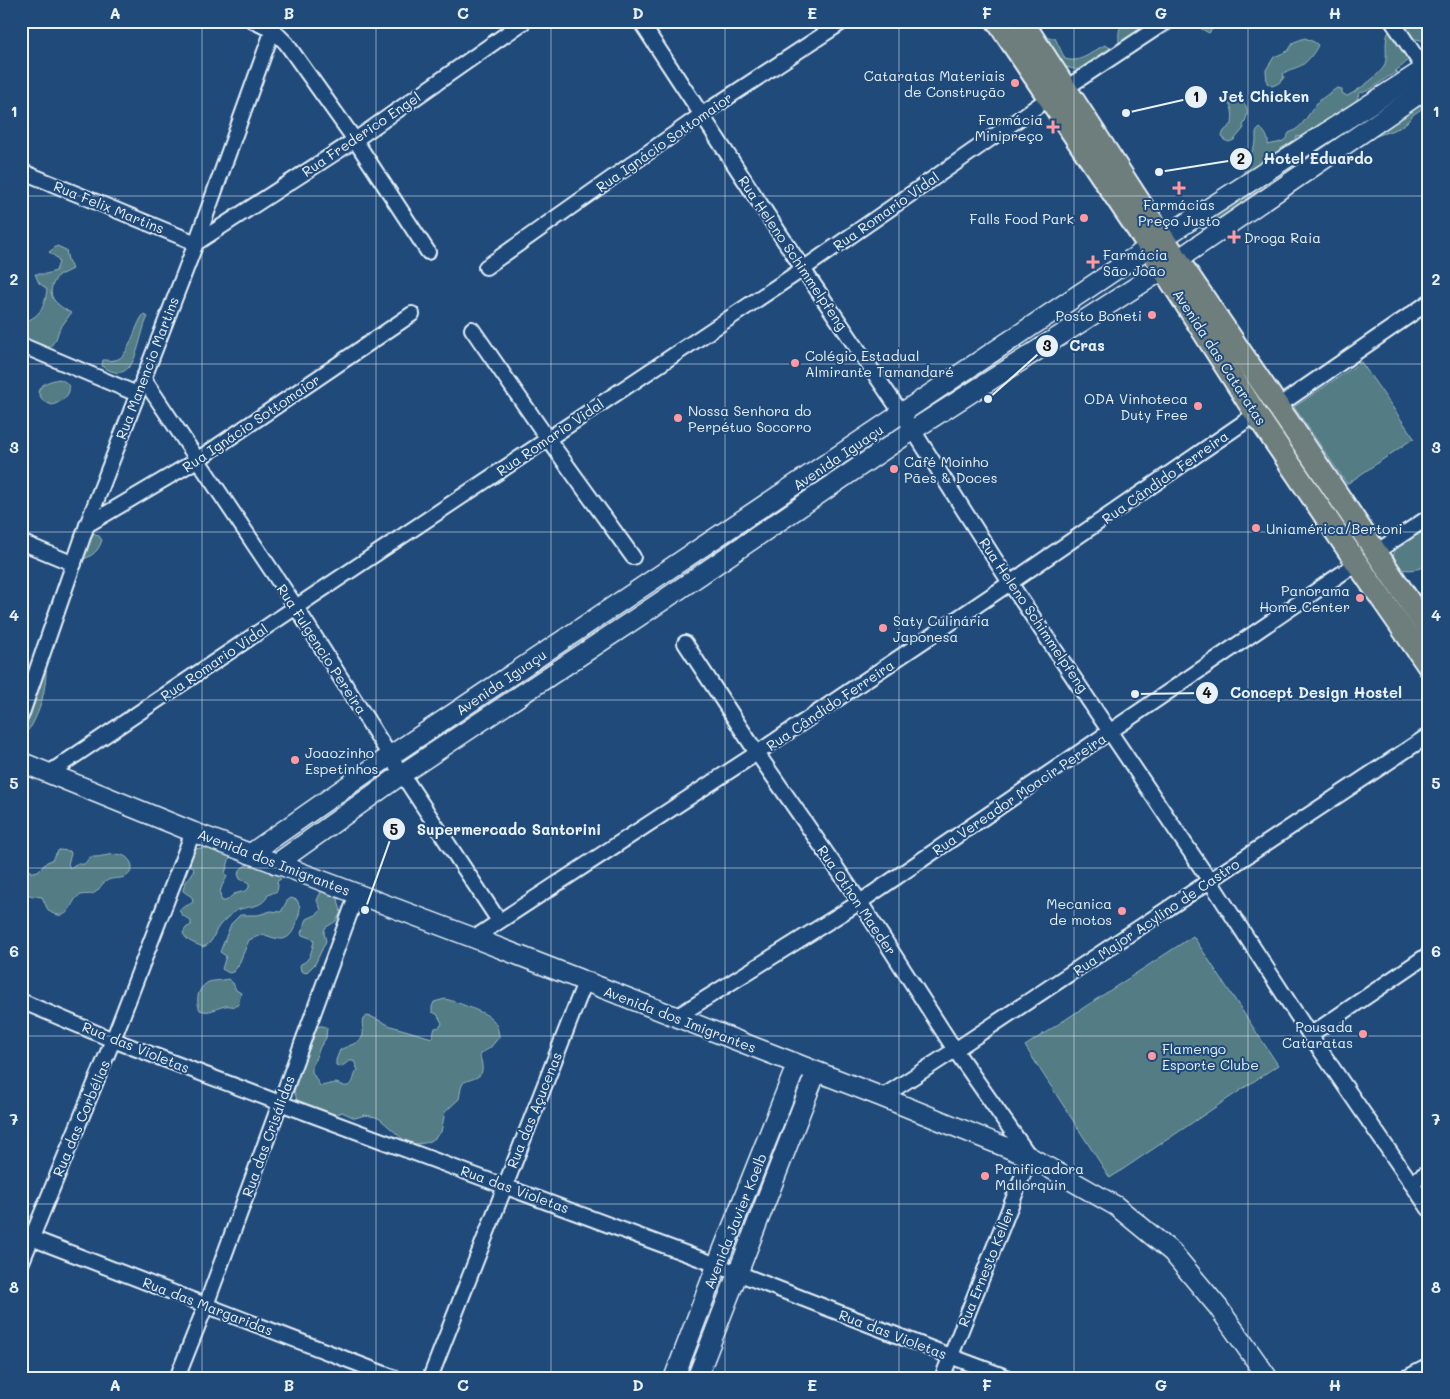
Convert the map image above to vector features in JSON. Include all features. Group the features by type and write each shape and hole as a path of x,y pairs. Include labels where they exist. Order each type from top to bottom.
{"main road":[{"name":"Avenida das Cataratas","path":"997,21 1057,93 1171,265 1278,406 1429,631"},
{"name":"Avenida das Cataratas","path":"1022,21 1057,93"},
{"name":"Avenida das Cataratas","path":"1171,265 1256,414 1429,667"}],"street":[{"path":"253,21 275,26 355,140 428,252"},
{"name":"Rua Frederico Engel","path":"196,243 355,140 525,21"},
{"name":"Rua Heleno Schimmelpfeng","path":"640,21 803,269 914,430 1010,583 1111,731 1310,1035 1429,1209"},
{"name":"Rua Ignácio Sottomaior","path":"486,267 701,115 844,21"},
{"name":"Rua Romario Vidal","path":"50,773 803,269 1057,93 1166,21"},
{"path":"1392,21 1427,70"},
{"name":"Rua Manencio Martins","path":"21,716 87,525 196,243 275,26"},
{"name":"Avenida Iguaçu","path":"250,854 390,756 1156,243 1427,70"},
{"name":"Avenida Iguaçu","path":"276,864 402,774 914,430 1171,265 1429,87"},
{"name":"Rua Felix Martins","path":"21,171 196,243"},
{"path":"1278,406 1429,302"},
{"name":"Rua Ignácio Sottomaior","path":"87,525 197,460 412,314"},
{"path":"472,329 633,557"},
{"path":"21,345 137,394"},
{"name":"Rua Fulgencio Pereira","path":"143,378 296,607 390,756 499,921"},
{"name":"Rua Cândido Ferreira","path":"474,938 758,754 1256,414"},
{"path":"1376,552 1429,517"},
{"path":"21,542 74,564"},
{"name":"Rua Vereador Moacir Pereira","path":"676,1017 860,902 1357,563"},
{"name":"Rua Othon Maeder","path":"685,643 758,754 860,902 955,1050 1030,1157"},
{"name":"Rua Major Acylino de Castro","path":"882,1097 1429,735"},
{"name":"Avenida dos Imigrantes","path":"21,762 193,832 474,938 882,1097 1030,1157 1116,1206 1172,1252 1218,1307 1268,1378"},
{"name":"Rua das Corbélias","path":"21,1264 26,1236 113,1040 193,832"},
{"name":"Rua das Crisálidas","path":"177,1378 206,1305 357,894"},
{"path":"1310,1035 1429,954"},
{"name":"Rua das Açucenas","path":"430,1378 585,982"},
{"name":"Rua das Violetas","path":"21,1001 113,1040 717,1264 1009,1378"},
{"name":"Avenida Javier Koelb","path":"674,1378 717,1264 797,1064"},
{"name":"Avenida Javier Koelb","path":"697,1378 816,1072"},
{"name":"Rua Ernesto Keller","path":"942,1378 1030,1157"},
{"path":"1411,1183 1429,1171"},
{"name":"Rua das Margaridas","path":"26,1236 394,1378"},
{"path":"1406,1378 1429,1366"}],"green space":[{"path":"1129,21 1176,21 1176,25 1164,34 1154,35 1136,52 1082,71 1062,66 1045,38 1055,38 1065,59 1076,60 1105,45 1114,50 1118,47 1121,26"},
{"path":"1202,21 1222,21 1209,33 1200,28"},
{"path":"1404,21 1419,21 1429,29 1429,46 1421,40 1411,38 1409,58 1405,64 1395,71 1398,72 1370,90 1359,93 1356,103 1301,138 1297,136 1292,145 1289,166 1292,170 1287,174 1332,143 1341,131 1361,120 1361,122 1429,92 1429,104 1414,114 1399,128 1354,144 1263,213 1235,222 1205,229 1200,228 1202,223 1243,177 1245,167 1256,142 1256,132 1260,128 1266,135 1268,145 1283,141 1289,133 1302,124 1317,103 1327,95 1337,88 1342,89 1342,93 1347,96 1374,77 1383,68 1386,60 1388,33","holes":["1269,186 1243,204 1250,196"]},
{"path":"1305,38 1318,45 1309,59 1302,65 1285,72 1283,79 1278,84 1272,86 1267,83 1266,70 1274,57 1288,51 1294,42"},
{"path":"1229,95 1244,103 1247,115 1244,128 1234,140 1229,142 1224,140 1222,136 1224,131 1232,124 1232,109 1230,104 1226,103 1225,97"},
{"path":"57,246 66,250 72,269 59,274 54,281 51,292 52,297 59,305 71,313 50,347 40,347 31,344 26,335 21,331 21,318 27,321 42,308 47,289 39,283 35,274 46,274 56,271 59,262 49,252"},
{"path":"144,314 148,317 134,358 129,366 123,372 114,372 102,366 103,360 115,360 124,354"},
{"path":"1361,362 1414,438 1347,484 1294,407"},
{"path":"59,379 68,385 69,389 66,397 52,405 43,401 38,392 41,386"},
{"path":"1429,522 1429,565 1409,570 1390,565 1396,548 1404,538"},
{"path":"90,531 102,540 100,545 92,554 76,563 68,558 81,535"},
{"path":"34,662 46,662 45,685 42,701 36,716 31,727 21,738 21,680 27,669"},
{"path":"213,844 231,854 225,873 227,877 220,891 222,901 226,901 234,894 249,888 249,883 240,879 238,874 241,868 246,865 259,865 281,879 277,881 277,891 268,895 261,903 238,910 224,920 213,938 203,947 191,942 183,933 191,925 191,921 182,915 179,910 193,902 192,897 183,891 183,888 194,869 187,861 193,849"},
{"path":"59,850 70,851 68,864 70,868 76,864 84,864 91,857 115,854 128,859 132,864 132,869 127,876 107,880 94,893 76,898 66,913 62,915 54,914 47,909 42,897 32,896 21,891 21,863 27,865 30,872 36,872 52,860"},
{"path":"322,890 337,895 341,912 336,921 325,928 326,941 315,964 306,973 301,971 300,966 309,958 314,942 313,939 301,933 307,919 321,909 317,900"},
{"path":"291,898 297,900 300,907 296,924 290,935 279,939 263,934 249,940 238,966 233,972 229,973 222,969 226,956 220,952 231,924 240,915 258,915 271,911 281,912 287,901"},
{"name":"Flamengo Esporte Clube","path":"1193,936 1278,1065 1110,1178 1025,1046"},
{"path":"228,979 233,983 236,990 241,993 238,1005 225,1006 209,1011 200,1010 198,994 202,987 209,982"},
{"path":"445,999 462,1004 491,1018 497,1027 499,1037 490,1048 480,1054 481,1073 476,1078 463,1083 459,1099 445,1112 441,1132 434,1139 425,1143 414,1144 404,1140 376,1117 365,1115 355,1118 342,1112 332,1116 298,1102 294,1092 298,1077 312,1038 319,1026 327,1028 326,1038 320,1047 312,1067 312,1072 320,1086 336,1083 347,1086 351,1084 358,1070 354,1061 349,1061 341,1067 336,1065 336,1060 340,1050 362,1038 363,1019 367,1016 372,1017 391,1026 432,1038 435,1028 440,1027 442,1023 437,1014 432,1012 432,1007 434,1002"}],"place":[{"name":"Cataratas Materiais de Construção","path":"1015,83"},
{"name":"Jet Chicken","path":"1126,113"},
{"name":"Farmácia Minipreço","path":"1053,127"},
{"name":"Hotel Eduardo","path":"1159,172"},
{"name":"Farmácias Preço Justo","path":"1179,188"},
{"name":"Falls Food Park","path":"1084,218"},
{"name":"Droga Raia","path":"1234,237"},
{"name":"Farmácia São João","path":"1093,262"},
{"name":"Posto Boneti","path":"1152,315"},
{"name":"Colégio Estadual Almirante Tamandaré","path":"795,363"},
{"name":"Cras","path":"988,399"},
{"name":"ODA Vinhoteca Duty Free","path":"1198,406"},
{"name":"Nossa Senhora do Perpétuo Socorro","path":"678,418"},
{"name":"Café Moinho Pães & Doces","path":"894,469"},
{"name":"Uniamérica/Bertoni","path":"1256,528"},
{"name":"Panorama Home Center","path":"1360,598"},
{"name":"Saty Culinária Japonesa","path":"883,628"},
{"name":"Concept Design Hostel","path":"1135,694"},
{"name":"Joaozinho Espetinhos","path":"295,760"},
{"name":"Supermercado Santorini","path":"365,910"},
{"name":"Mecanica de motos","path":"1122,911"},
{"name":"Pousada Cataratas","path":"1363,1034"},
{"name":"Flamengo Esporte Clube","path":"1152,1056"},
{"name":"Panificadora Mallorquin","path":"985,1176"}]}
